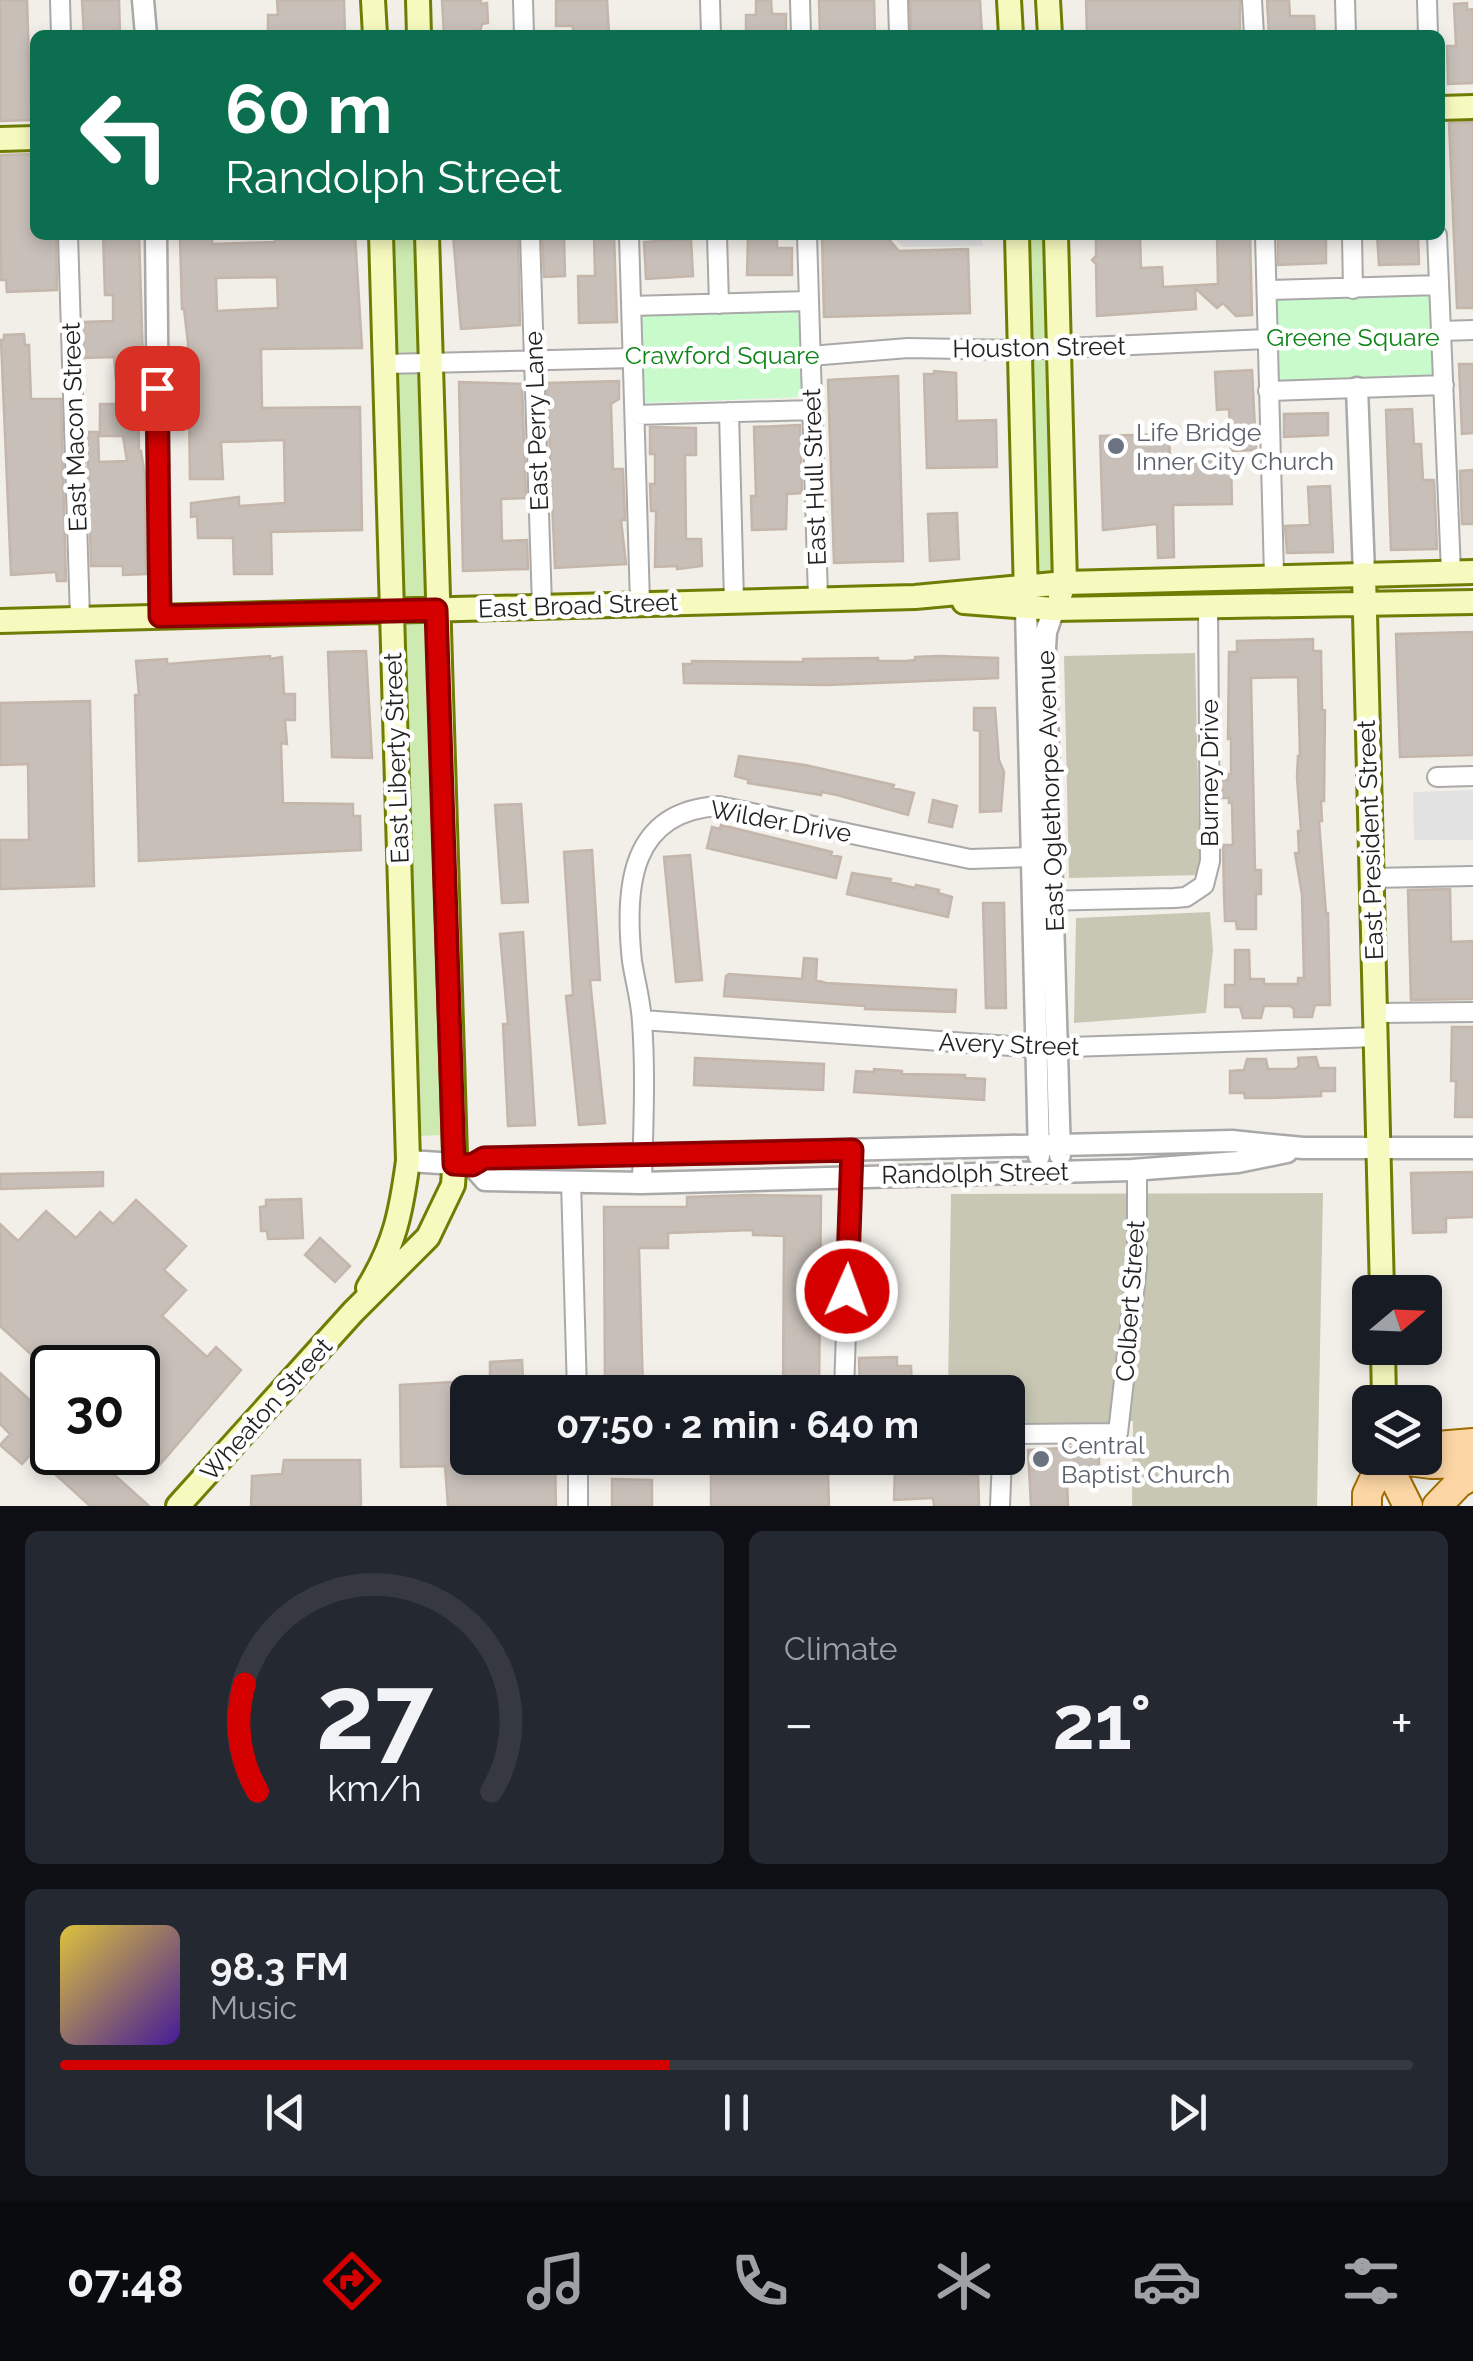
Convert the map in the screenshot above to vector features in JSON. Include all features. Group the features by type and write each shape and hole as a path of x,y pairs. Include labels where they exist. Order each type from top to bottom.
{"main road":[{"path":"373,0 374,30"},
{"path":"418,0 419,30"},
{"path":"1010,0 1010,30"},
{"path":"1048,0 1050,30"},
{"path":"1445,108 1473,107"},
{"path":"0,139 30,138"},
{"name":"East Liberty Street","path":"381,240 408,1161"},
{"name":"East Liberty Street","path":"427,240 436,610 460,1161"},
{"name":"East Oglethorpe Avenue","path":"1017,240 1026,596"},
{"name":"East Oglethorpe Avenue","path":"1054,609 1066,583 1056,240"},
{"name":"East Broad Street","path":"0,620 1026,596 1066,583 1462,572"},
{"name":"East President Street","path":"1364,574 1382,1275"},
{"name":"East Broad Street","path":"1026,596 1054,609 1473,602"},
{"name":"Wheaton Street","path":"353,1312 392,1246 408,1161"},
{"name":"Wheaton Street","path":"178,1506 353,1312 428,1237 460,1161"},
{"path":"1442,1446 1473,1443"},
{"path":"1442,1464 1473,1463"},
{"path":"1367,1506 1366,1494 1376,1475"},
{"path":"1393,1475 1408,1506"},
{"path":"1438,1506 1459,1483 1473,1475"}],"street":[{"path":"60,0 61,30"},
{"path":"143,0 146,30"},
{"path":"523,0 524,30"},
{"path":"710,0 711,30"},
{"path":"800,0 801,30"},
{"path":"898,0 899,30"},
{"path":"1252,0 1254,30"},
{"path":"1345,0 1346,30"},
{"path":"1427,0 1428,30"},
{"name":"East Macon Street","path":"68,240 80,618"},
{"path":"156,240 160,616"},
{"name":"East Perry Lane","path":"530,240 542,606"},
{"path":"629,240 640,604"},
{"path":"717,240 719,304"},
{"name":"East Hull Street","path":"807,240 818,598"},
{"path":"1264,240 1274,575"},
{"path":"1352,240 1354,288"},
{"path":"1437,240 1444,385 1462,572"},
{"path":"1267,290 1439,286"},
{"path":"631,306 809,301"},
{"path":"1441,331 1473,330"},
{"name":"Houston Street","path":"810,356 908,348 1020,350 1267,339"},
{"path":"385,364 633,358"},
{"path":"1268,392 1444,385"},
{"name":"East President Street","path":"1356,388 1364,574"},
{"path":"635,415 812,410"},
{"path":"729,412 734,601"},
{"name":"East Oglethorpe Avenue","path":"1026,596 1032,856 1043,901"},
{"name":"Burney Drive","path":"1043,901 1186,897 1204,885 1210,861 1208,605"},
{"name":"East Oglethorpe Avenue","path":"1050,1170 1043,901 1045,648 1054,609"},
{"path":"1438,777 1473,776"},
{"name":"Wilder Drive","path":"642,1184 642,1020 632,958 635,868 652,831 671,816 695,807 719,806 970,859 1032,856"},
{"path":"1372,878 1473,876"},
{"name":"Avery Street","path":"642,1020 1047,1048 1377,1025 1473,1012"},
{"name":"Randolph Street","path":"408,1161 1232,1141 1303,1148 1473,1148"},
{"name":"Randolph Street","path":"460,1161 485,1180 642,1184 1137,1170 1238,1162 1303,1148"},
{"path":"844,1375 852,1150"},
{"name":"Colbert Street","path":"1025,1434 1118,1433 1137,1266 1137,1170"},
{"path":"572,1181 577,1375"},
{"path":"578,1475 578,1506"},
{"path":"1000,1506 1001,1475"}],"shaded area":[{"path":"897,240 982,240 983,246 903,247"},
{"path":"1195,653 1200,875 1069,878 1064,656"},
{"path":"1473,790 1473,840 1414,840 1413,792"},
{"path":"1210,912 1213,950 1206,1013 1074,1023 1076,918"},
{"path":"1323,1193 1317,1506 1132,1506 1133,1421 1025,1427 1025,1375 948,1375 951,1194"}],"green space":[{"path":"389,240 414,240 446,1135 417,1136"},
{"path":"1006,240 1060,240 1072,572 1015,577"},
{"name":"Greene Square","path":"1431,293 1434,377 1275,382 1272,298"},
{"name":"Crawford Square","path":"798,308 802,397 645,403 641,314"}],"building":[{"path":"0,0 27,0 30,120 0,121"},
{"path":"82,0 119,0 120,30 84,30"},
{"path":"277,0 344,0 345,30 268,30 268,15 278,15"},
{"path":"442,0 487,3 488,23 482,24 480,30 444,30"},
{"path":"556,0 607,0 609,30 556,26"},
{"path":"756,0 771,0 772,14 786,14 786,30 746,30 746,15 756,15"},
{"path":"819,0 874,0 875,30 820,30"},
{"path":"910,0 980,0 982,30 911,30"},
{"path":"1086,0 1240,0 1240,30 1087,30"},
{"path":"1267,0 1289,0 1290,16 1314,16 1315,30 1269,30"},
{"path":"1467,3 1467,10 1473,9 1473,83 1448,84 1447,46 1456,46 1454,4"},
{"path":"1473,122 1473,308 1457,308 1449,123"},
{"path":"30,154 30,240 56,240 57,290 7,292 6,280 1,280 0,155"},
{"path":"103,240 139,240 144,392 138,392 139,452 145,475 146,574 123,575 123,566 91,566 87,432 98,432 99,462 127,461 123,436 100,436 100,404 118,404 114,357 84,358 83,322 113,321 113,295 105,295"},
{"path":"180,240 212,240 212,244 355,240 362,348 261,349 262,408 360,407 362,530 271,532 272,574 234,574 233,538 198,538 197,516 191,517 191,503 239,497 239,506 285,503 284,440 221,442 223,479 190,479 188,343 182,309","holes":["277,277 278,308 217,311 216,278"]},
{"path":"453,240 518,240 520,325 461,329"},
{"path":"542,240 564,240 565,276 544,277"},
{"path":"594,240 614,240 617,322 579,323 578,276 595,276"},
{"path":"691,240 693,276 646,279 644,242"},
{"path":"748,240 777,240 777,248 792,248 792,275 747,275"},
{"path":"822,240 889,240 899,251 968,249 970,313 824,317"},
{"path":"1096,240 1140,240 1141,268 1162,267 1163,287 1218,284 1217,240 1250,240 1252,315 1236,316 1223,303 1217,308 1195,288 1196,309 1097,316 1096,264 1092,260 1096,256"},
{"path":"1278,240 1326,240 1326,263 1278,265"},
{"path":"1377,240 1418,240 1419,264 1379,265"},
{"path":"24,334 25,345 29,345 31,399 61,399 66,581 57,581 56,572 11,575 1,340 4,335"},
{"path":"1459,364 1473,364 1473,433 1462,434"},
{"path":"1252,370 1256,450 1231,451 1229,409 1217,410 1215,372"},
{"path":"956,373 957,421 996,420 997,467 927,468 924,374"},
{"path":"898,376 903,561 834,563 828,380"},
{"path":"619,381 619,399 611,404 613,469 623,469 625,520 621,520 626,564 555,568 547,383"},
{"path":"459,382 522,384 526,498 501,499 502,541 527,540 528,569 463,571"},
{"path":"1412,409 1414,444 1421,444 1423,480 1434,480 1437,549 1391,550 1386,410"},
{"path":"1328,413 1328,435 1284,437 1284,414"},
{"path":"800,425 802,493 787,494 786,529 752,530 751,496 756,496 754,427"},
{"path":"650,427 696,428 696,455 685,455 686,539 701,539 702,566 655,567 656,511 651,511 650,484 655,484 655,454 650,454"},
{"path":"1169,434 1170,462 1231,461 1232,504 1173,505 1174,557 1158,558 1157,524 1103,530 1100,436"},
{"path":"1473,470 1473,524 1462,524 1460,471"},
{"path":"1330,486 1333,552 1287,553 1285,526 1310,525 1308,487"},
{"path":"957,513 959,559 930,561 928,514"},
{"path":"1473,632 1473,755 1400,757 1396,634"},
{"path":"1313,639 1313,651 1321,651 1325,710 1324,801 1319,821 1328,913 1330,1005 1315,1005 1312,1017 1294,1017 1290,1006 1264,1006 1261,1018 1243,1018 1240,1007 1225,1007 1225,985 1235,985 1235,950 1249,950 1250,979 1264,979 1264,984 1298,984 1298,978 1304,978 1302,895 1295,853 1299,853 1301,831 1298,677 1251,678 1255,870 1261,870 1261,894 1256,894 1256,929 1237,929 1236,921 1225,921 1224,893 1223,845 1233,845 1232,803 1229,798 1222,798 1222,780 1228,780 1231,774 1229,652 1237,652 1237,641"},
{"path":"366,651 372,758 332,757 328,652"},
{"path":"939,656 998,658 998,678 827,685 684,683 683,664 692,661 905,661"},
{"path":"282,657 284,694 295,694 295,720 285,720 287,744 281,743 283,803 353,804 353,816 360,816 361,850 139,861 136,661 167,659 167,664"},
{"path":"90,701 94,886 0,889 0,840 29,840 28,764 0,765 0,703"},
{"path":"974,708 995,708 999,760 1004,772 1001,811 980,812 980,731 974,730"},
{"path":"739,756 805,765 894,785 893,788 914,793 908,815 822,792 821,795 748,783 749,780 735,776"},
{"path":"933,800 957,806 952,827 929,822"},
{"path":"521,804 528,902 502,903 495,805"},
{"path":"721,825 832,852 831,855 841,857 836,878 707,848 712,827 720,829"},
{"path":"592,850 600,980 590,980 605,1123 579,1125 566,996 573,995 564,852"},
{"path":"690,855 702,980 676,982 664,857"},
{"path":"852,873 939,890 938,893 952,897 948,917 847,894"},
{"path":"1450,889 1451,942 1473,941 1473,999 1411,1000 1408,890"},
{"path":"983,903 1004,903 1006,1008 986,1008"},
{"path":"523,932 535,1125 508,1126 503,1024 508,1024 500,934"},
{"path":"804,958 817,959 816,980 826,983 956,990 955,1012 865,1009 724,996 729,974 802,979"},
{"path":"1452,1027 1473,1027 1473,1117 1455,1117"},
{"path":"1316,1057 1319,1068 1335,1068 1335,1091 1321,1091 1321,1096 1271,1098 1245,1098 1244,1093 1230,1093 1230,1071 1244,1070 1247,1059 1266,1059 1268,1069 1295,1069 1299,1066 1298,1058"},
{"path":"695,1058 824,1064 823,1090 694,1085"},
{"path":"874,1069 985,1079 984,1100 854,1092 856,1071"},
{"path":"103,1172 103,1186 0,1189 0,1174"},
{"path":"1473,1172 1473,1217 1446,1218 1446,1232 1413,1233 1411,1173"},
{"path":"821,1196 819,1375 783,1375 784,1236 753,1235 753,1230 668,1233 668,1248 639,1248 643,1375 605,1375 604,1207 687,1207 687,1197"},
{"path":"301,1199 303,1238 268,1239 267,1231 261,1231 260,1207 266,1206 266,1200"},
{"path":"136,1200 186,1246 164,1270 186,1290 162,1316 207,1357 216,1347 241,1370 160,1464 160,1345 30,1345 30,1353 0,1326 0,1224 18,1241 46,1211 76,1238 100,1212 113,1224"},
{"path":"320,1238 350,1266 335,1282 305,1255"},
{"path":"897,1357 897,1366 911,1366 911,1375 860,1375 859,1358"},
{"path":"522,1360 523,1375 490,1375 490,1362"},
{"path":"0,1373 30,1400 30,1455 22,1464 0,1445 10,1434 0,1424"},
{"path":"450,1382 450,1475 555,1475 556,1506 448,1506 445,1466 401,1467 400,1385"},
{"path":"1098,1446 1100,1478 1067,1479 1068,1506 1031,1506 1028,1450"},
{"path":"284,1460 360,1460 361,1506 251,1506 252,1476 282,1474"},
{"path":"56,1475 115,1475 149,1506 90,1506"},
{"path":"711,1475 828,1475 829,1506 711,1506"},
{"path":"895,1475 978,1475 979,1506 934,1506 933,1498 894,1500"},
{"path":"612,1479 652,1480 652,1506 612,1506"}],"place":[{"name":"Life Bridge Inner City Church","path":"1116,446"},
{"name":"Central Baptist Church","path":"1041,1459"}],"route":[{"path":"157,388 160,616 436,610 454,1164 472,1165 484,1158 852,1150 847,1291"}]}
